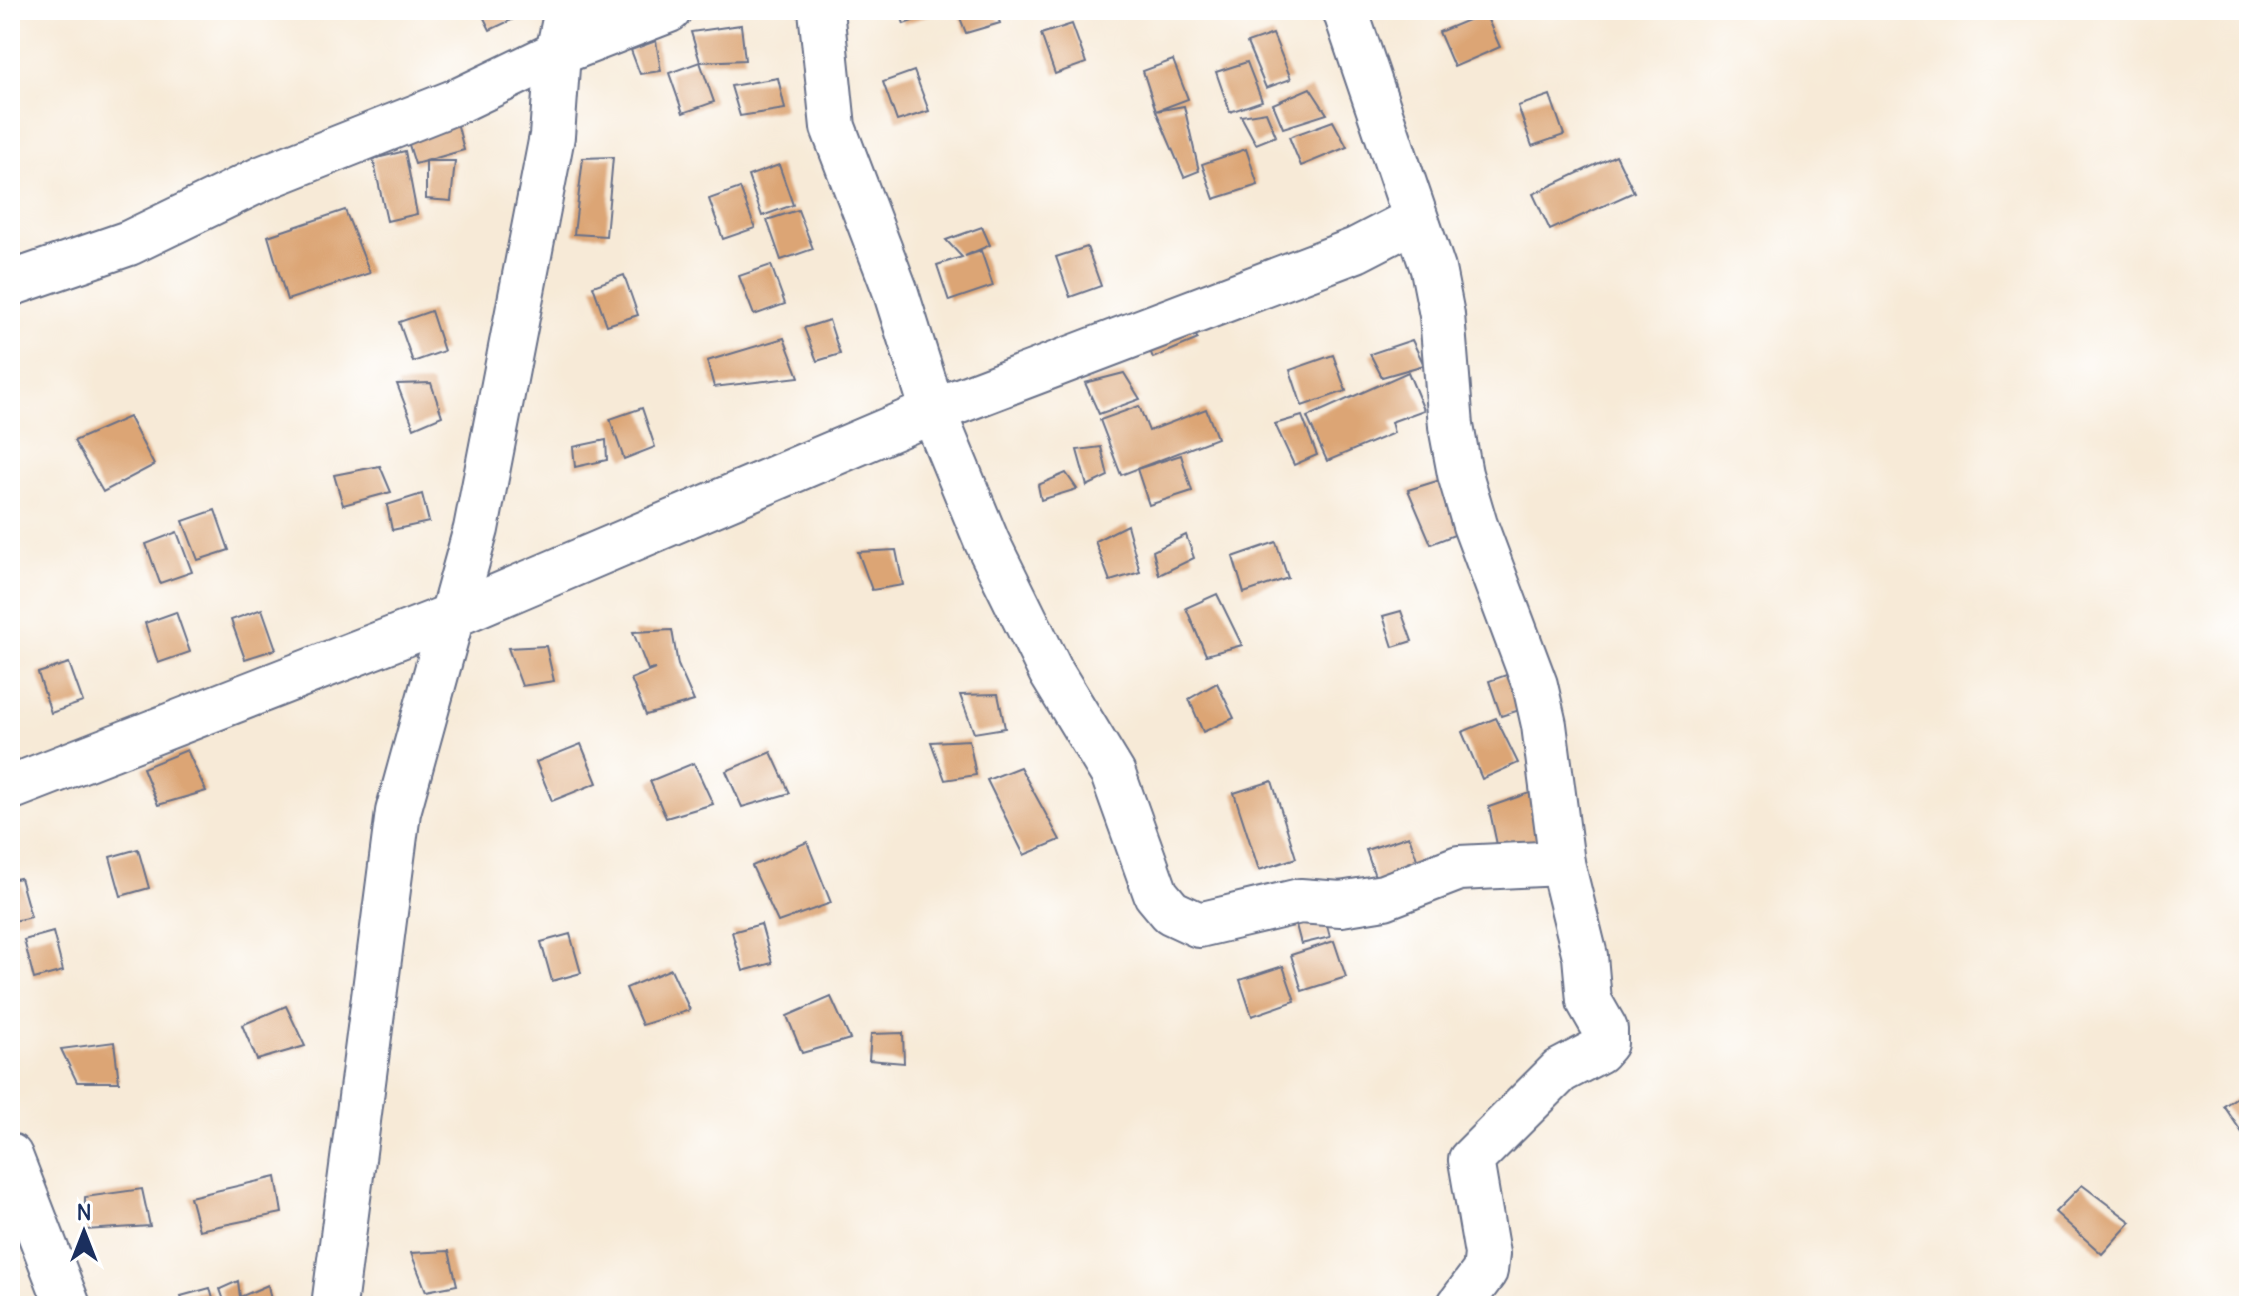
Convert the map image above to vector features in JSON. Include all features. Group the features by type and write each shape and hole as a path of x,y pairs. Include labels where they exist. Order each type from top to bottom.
{"street":[{"path":"334,1306 398,812 449,617 476,529 552,136 558,53 567,10"},
{"path":"10,284 129,243 263,178 462,99 558,53 669,10"},
{"path":"821,10 833,127 895,290 933,411 993,556 1051,672 1113,774 1156,894 1171,912 1199,925 1300,901 1341,904 1384,897 1459,868 1562,863"},
{"path":"1345,10 1433,269 1442,315 1451,426 1460,474 1475,525 1535,685 1544,725 1562,863 1579,927 1589,1001 1605,1029 1605,1043 1598,1051 1560,1071 1471,1160 1487,1254 1485,1271 1459,1306"},
{"path":"10,788 449,617 933,411 1356,250 1414,220"},
{"path":"10,1156 68,1306"}],"building":[{"path":"480,10 517,10 520,16 490,30"},
{"path":"899,10 935,10 936,13 904,24"},
{"path":"957,10 995,10 1000,23 966,33"},
{"path":"1560,10 1580,10 1562,17"},
{"path":"1485,13 1500,47 1454,67 1439,32"},
{"path":"1072,24 1086,63 1055,74 1041,34"},
{"path":"741,25 745,60 700,62 691,32"},
{"path":"1273,34 1291,79 1266,88 1247,43"},
{"path":"656,41 661,71 640,74 631,50"},
{"path":"1173,60 1188,99 1156,111 1143,71"},
{"path":"700,62 714,102 683,113 669,73"},
{"path":"1247,62 1262,101 1230,112 1216,72"},
{"path":"914,71 929,111 897,121 883,82"},
{"path":"778,78 785,109 740,116 731,86"},
{"path":"1310,88 1327,114 1283,128 1273,104"},
{"path":"1550,95 1564,135 1532,146 1518,106"},
{"path":"1184,106 1199,171 1184,177 1156,111"},
{"path":"454,110 464,150 415,164 406,135"},
{"path":"1266,112 1276,136 1256,144 1241,116"},
{"path":"1333,121 1347,147 1301,166 1289,137"},
{"path":"1246,149 1258,185 1214,199 1202,164"},
{"path":"405,151 417,214 387,221 373,159"},
{"path":"1616,155 1634,192 1550,230 1533,194"},
{"path":"613,157 606,236 574,234 583,158"},
{"path":"426,161 455,161 451,201 426,199"},
{"path":"779,165 793,205 762,216 748,176"},
{"path":"740,188 755,228 723,239 709,199"},
{"path":"345,210 370,273 287,300 268,236"},
{"path":"798,210 813,249 781,260 767,220"},
{"path":"982,227 990,245 965,256 981,251 993,286 949,301 937,265 962,257 946,240"},
{"path":"1087,247 1101,286 1070,297 1056,257"},
{"path":"771,265 785,304 754,315 739,276"},
{"path":"624,275 638,315 607,325 593,286"},
{"path":"431,311 444,351 413,362 399,322"},
{"path":"829,320 840,354 817,361 804,328"},
{"path":"1186,321 1198,339 1153,358 1146,340"},
{"path":"784,338 799,377 714,387 707,361"},
{"path":"1412,340 1424,365 1382,377 1370,354"},
{"path":"1333,355 1346,391 1302,406 1290,370"},
{"path":"1408,372 1424,410 1391,422 1394,433 1327,461 1307,417"},
{"path":"1124,373 1140,399 1099,414 1085,383"},
{"path":"431,383 442,416 414,428 397,384"},
{"path":"1139,406 1149,431 1206,409 1217,438 1121,475 1100,420"},
{"path":"642,408 655,447 624,459 610,419"},
{"path":"1302,416 1317,455 1294,465 1275,424"},
{"path":"129,417 154,465 103,492 74,441"},
{"path":"606,440 607,460 575,467 573,447"},
{"path":"1101,447 1108,476 1087,486 1077,450"},
{"path":"1181,455 1192,491 1149,505 1137,469"},
{"path":"380,466 391,492 343,505 334,475"},
{"path":"1066,473 1077,489 1041,500 1038,485"},
{"path":"1453,476 1470,529 1431,544 1408,490"},
{"path":"422,494 429,522 392,530 387,505"},
{"path":"215,510 229,550 198,560 183,521"},
{"path":"1127,525 1140,572 1110,581 1095,541"},
{"path":"177,532 192,572 160,583 146,544"},
{"path":"1186,535 1194,558 1159,575 1153,551"},
{"path":"1276,542 1288,578 1244,593 1233,557"},
{"path":"896,550 903,585 872,590 858,552"},
{"path":"1217,594 1242,645 1206,655 1186,608"},
{"path":"262,609 276,649 245,659 231,620"},
{"path":"1401,611 1412,641 1393,647 1383,616"},
{"path":"176,612 190,652 158,663 145,623"},
{"path":"672,630 678,665 694,701 646,715 631,679 655,669 648,670 633,632"},
{"path":"546,646 554,681 522,686 508,648"},
{"path":"69,663 83,702 51,713 38,673"},
{"path":"1532,666 1544,702 1501,716 1489,681"},
{"path":"1217,683 1234,718 1203,732 1189,699"},
{"path":"998,694 1005,728 974,733 960,695"},
{"path":"1496,718 1518,763 1482,779 1462,732"},
{"path":"969,740 976,775 945,780 931,742"},
{"path":"581,744 597,783 552,801 536,762"},
{"path":"187,750 206,791 158,805 143,768"},
{"path":"771,752 790,793 742,807 726,771"},
{"path":"694,763 713,804 666,818 650,781"},
{"path":"1020,767 1060,840 1024,855 987,780"},
{"path":"1272,781 1296,858 1259,870 1234,793"},
{"path":"1538,790 1545,850 1499,854 1489,807"},
{"path":"1409,836 1421,871 1378,885 1366,850"},
{"path":"807,842 831,903 778,922 752,866"},
{"path":"138,849 149,888 121,896 110,857"},
{"path":"20,878 31,917 10,922 10,880"},
{"path":"1320,898 1330,937 1301,944 1291,906"},
{"path":"761,924 772,963 743,971 732,932"},
{"path":"53,932 63,971 34,979 24,940"},
{"path":"570,934 581,973 552,981 541,942"},
{"path":"1334,941 1346,977 1302,991 1291,955"},
{"path":"1283,966 1295,1001 1252,1016 1240,980"},
{"path":"671,969 690,1010 642,1025 626,988"},
{"path":"831,997 850,1039 802,1053 787,1016"},
{"path":"286,1006 305,1046 257,1060 242,1025"},
{"path":"903,1033 904,1063 869,1060 871,1034"},
{"path":"114,1042 119,1082 77,1082 61,1049"},
{"path":"2249,1089 2249,1143 2224,1106"},
{"path":"276,1177 282,1213 199,1230 190,1197"},
{"path":"2082,1185 2131,1222 2102,1254 2055,1212"},
{"path":"142,1189 150,1226 85,1230 85,1197"},
{"path":"449,1251 457,1285 426,1291 411,1253"},
{"path":"238,1281 240,1297 268,1285 272,1306 226,1306 220,1289"},
{"path":"210,1288 215,1306 184,1306 181,1296"}]}
